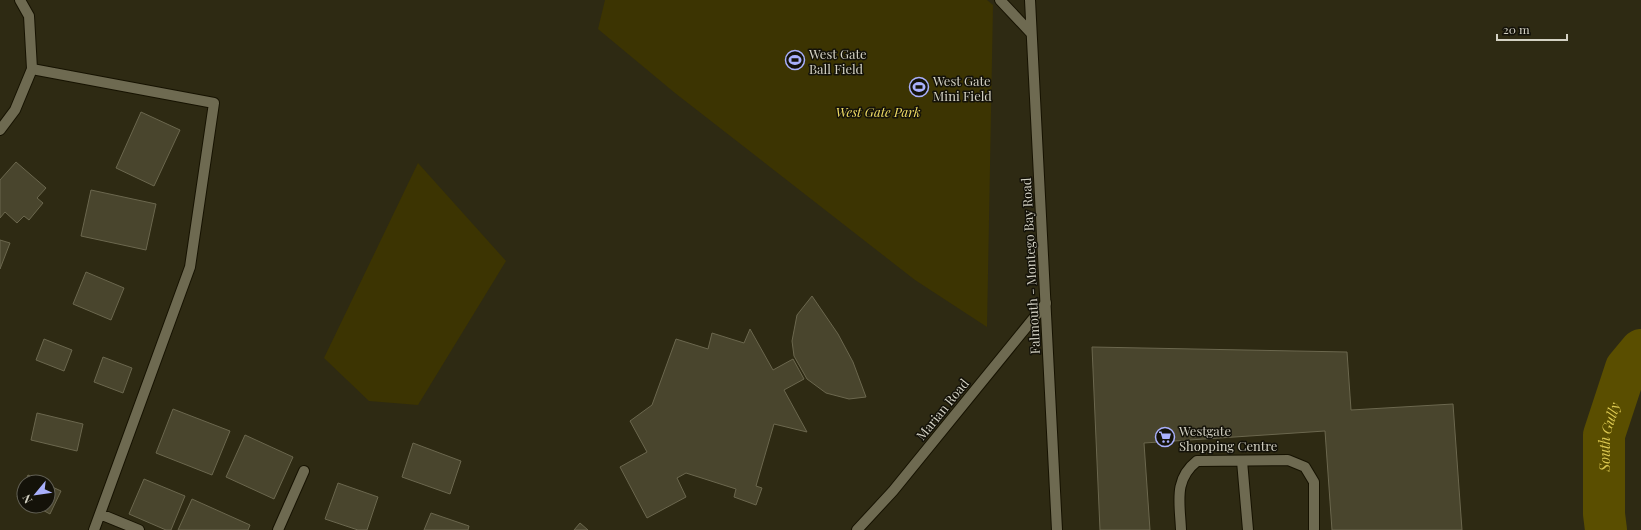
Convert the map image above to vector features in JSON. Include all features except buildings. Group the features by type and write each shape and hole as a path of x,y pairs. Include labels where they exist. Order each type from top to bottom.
{"street":[{"path":"0,130 15,110 32,69 29,16 20,0"},
{"path":"1000,0 1031,33"},
{"name":"Falmouth - Montego Bay Road","path":"1030,0 1057,530"},
{"path":"32,69 214,103 190,267 94,530"},
{"name":"Marian Road","path":"856,530 893,491 1046,303"},
{"path":"1181,530 1179,491 1182,477 1197,461 1288,460 1305,467 1314,482 1314,530"},
{"path":"1242,461 1248,530"},
{"path":"278,530 304,472"},
{"path":"100,514 139,530"}],"green space":[{"name":"West Gate Park","path":"605,0 987,0 993,5 987,327 915,280 675,93 598,29"},
{"path":"418,163 506,261 418,405 369,401 324,358"}],"waterway":[{"name":"South Gully","path":"1606,530 1604,514 1604,435 1626,368 1641,350"}],"place":[{"name":"West Gate Ball Field","path":"795,60"},
{"name":"West Gate Mini Field","path":"919,87"},
{"name":"Westgate Shopping Centre","path":"1165,437"}]}
